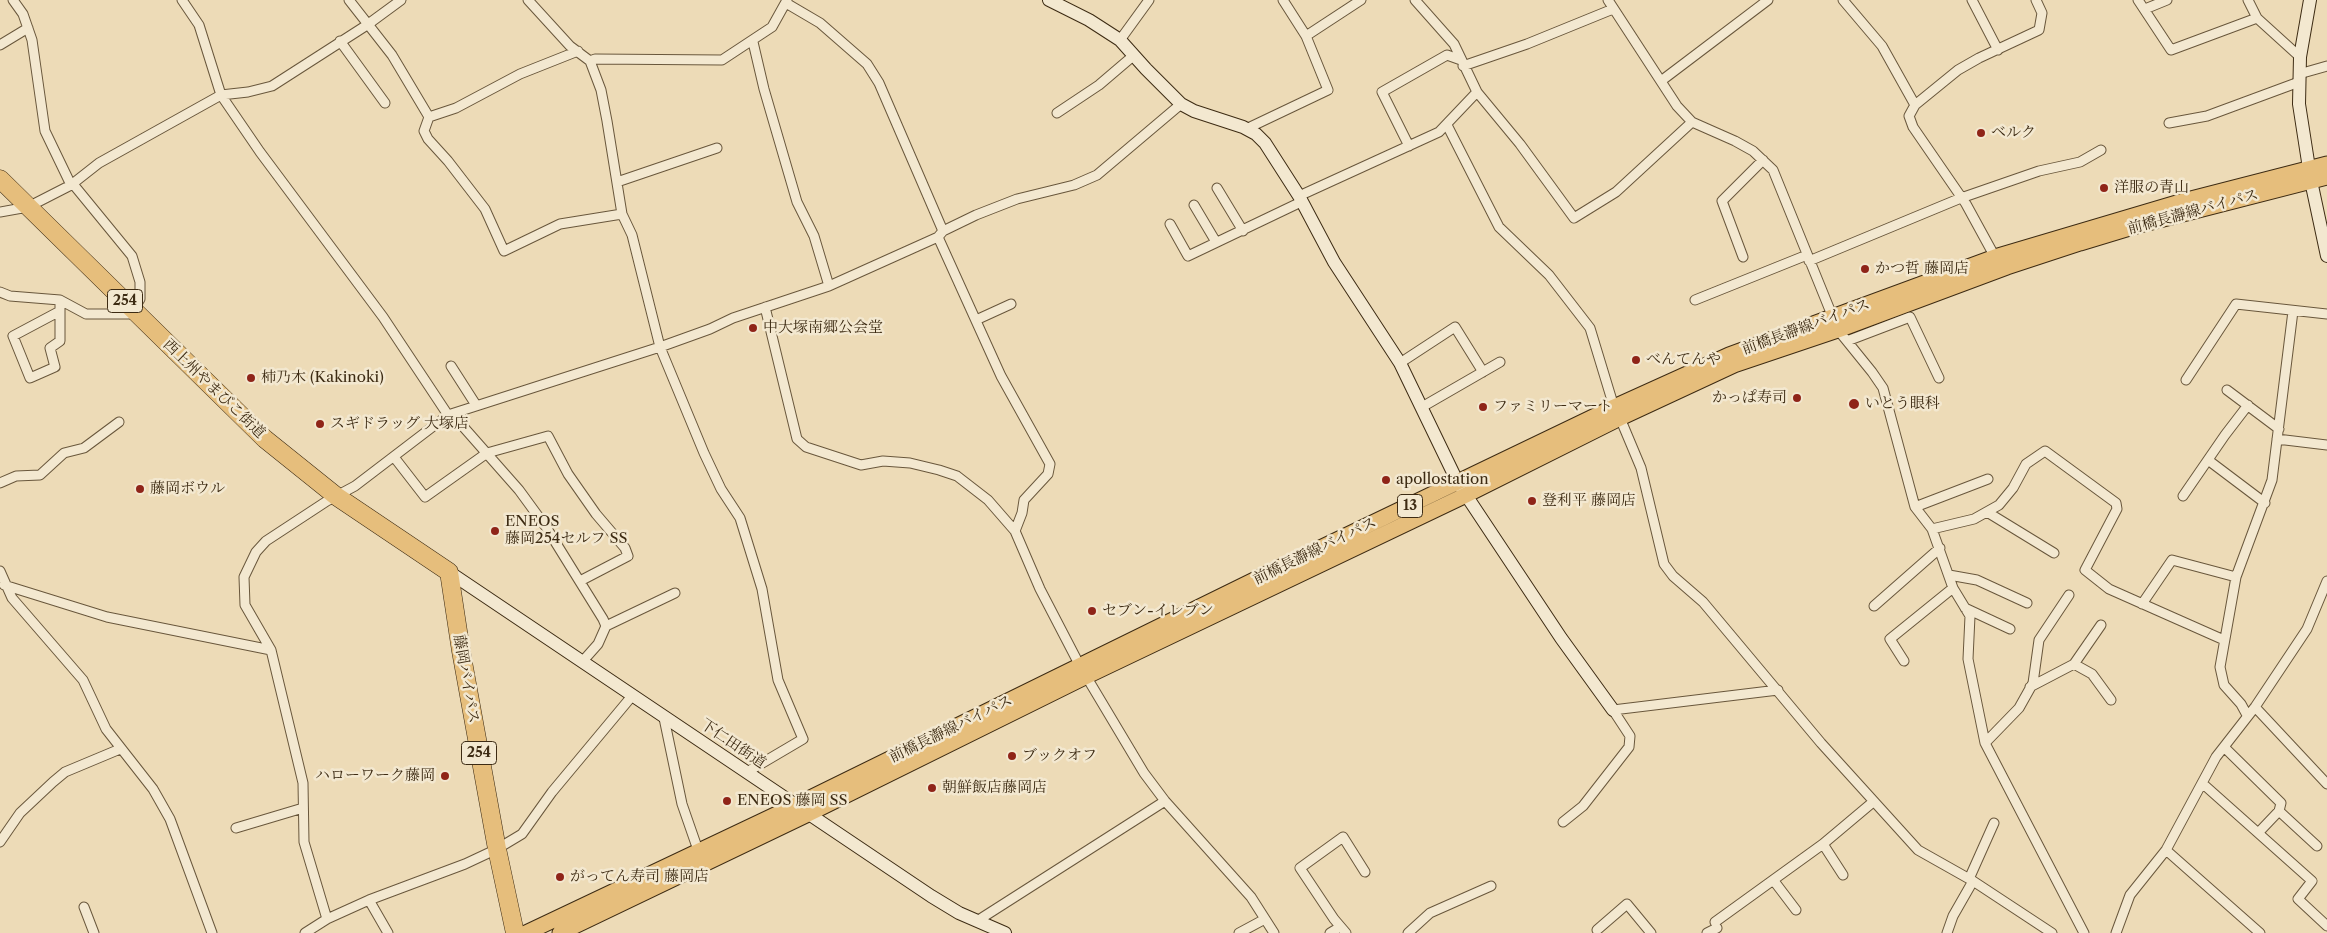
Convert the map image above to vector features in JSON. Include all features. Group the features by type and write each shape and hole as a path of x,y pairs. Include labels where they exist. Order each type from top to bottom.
{"highway":[{"name":"西上州やまびこ街道","path":"0,179 265,439 336,496 449,572"},
{"name":"藤岡バイパス","path":"449,572 457,628 497,849 515,933"}],"main road":[{"name":"前橋長瀞線バイパス","path":"526,933 698,850 1083,671 1462,489 1729,355 1839,330 2080,243 2310,174 2327,164"},
{"name":"前橋長瀞線バイパス","path":"1839,330 1995,257 2142,213 2310,174 2327,177"},
{"name":"前橋長瀞線バイパス","path":"560,933 808,814 1083,671"}],"street":[{"path":"0,292 10,296 60,300 86,314 129,314 140,299 140,282 132,256 72,185 45,131 36,57 23,14 13,0"},
{"path":"182,0 199,25 221,95 260,152 384,319 450,414 519,490 580,581 606,626"},
{"path":"349,0 392,55 429,117"},
{"path":"0,212 28,207 72,185 99,163 221,95 248,92 272,86 367,25 401,0"},
{"path":"528,0 590,61 601,90 622,214 632,235 660,347 708,462 721,489 740,518 762,589 778,680 804,739 747,772"},
{"path":"1048,0 1089,20 1120,40 1133,56 1181,104 1194,111 1246,129 1256,134 1265,143 1300,199 1334,262 1400,363 1462,489 1561,638 1630,736 1629,747 1584,806 1563,822"},
{"path":"1120,40 1149,0"},
{"path":"1246,129 1328,90 1306,36 1283,0"},
{"path":"1306,36 1361,0"},
{"path":"1415,0 1454,44 1477,92 1520,144 1574,218 1616,192 1692,122"},
{"path":"1608,0 1677,106 1692,122 1735,140 1763,160 1773,170 1839,330 1883,388 1915,507 1932,529 1953,588 1970,616 1968,658 1985,743 2084,933"},
{"path":"1661,81 1768,0"},
{"path":"1843,0 1882,46 1915,105"},
{"path":"1972,0 1998,50"},
{"path":"1995,257 1961,198 1913,127 1909,116 1915,105 1958,70 2039,30 2042,12 2036,0"},
{"path":"2138,0 2171,50 2258,18"},
{"path":"2144,9 2167,0"},
{"path":"2248,0 2258,18 2300,57"},
{"path":"2310,0 2300,57 2299,104 2310,174 2327,256"},
{"path":"590,61 595,59 722,60 753,42 772,27 786,2 820,23 867,64 879,83 940,234 1001,376 1050,464 1048,474 1024,500 1022,513 1015,530"},
{"path":"1409,146 1382,92 1447,55 1462,63 1526,44 1613,8"},
{"path":"0,45 28,28"},
{"path":"340,42 385,103"},
{"path":"753,42 764,89 797,202 814,236 829,286"},
{"path":"429,117 456,108 520,74 578,51"},
{"path":"1057,113 1099,85 1133,56"},
{"path":"2169,123 2207,116 2327,66"},
{"path":"1170,224 1188,256 1243,231 1300,199 1439,132 1477,92"},
{"path":"328,919 304,842 302,783 271,650 245,605 244,584 246,572 256,552 266,541 355,486 450,414 660,347 765,307 829,286 1017,199 1074,185 1097,175 1181,104"},
{"path":"429,117 424,131 428,139 448,161 484,209 504,251 560,224 622,214"},
{"path":"1447,125 1499,227 1549,275 1590,328 1617,412 1640,468 1664,564 1673,576 1704,602 1821,743 1918,850 1971,880 2042,930 2052,933"},
{"path":"617,182 717,148"},
{"path":"1695,300 1961,198 2038,171 2080,162 2100,150"},
{"path":"1743,257 1722,202 1763,160"},
{"path":"1217,188 1243,231"},
{"path":"1194,205 1216,242"},
{"path":"60,300 60,311 60,341 50,348 55,368 30,378 13,336 60,311"},
{"path":"976,320 1011,304"},
{"path":"2186,380 2236,304 2327,314"},
{"path":"765,307 798,439 806,448 861,465 883,460 910,463 957,476 988,500 1015,530 1040,590 1083,671 1144,773 1165,801 1250,897 1274,933"},
{"path":"2247,716 2241,704 2224,686 2220,667 2236,577 2272,480 2293,311"},
{"path":"1839,330 1910,317 1939,378"},
{"path":"1400,363 1455,327 1483,372"},
{"path":"1422,407 1500,362"},
{"path":"451,366 476,406"},
{"path":"2227,390 2279,429"},
{"path":"2183,496 2224,435 2248,405"},
{"path":"0,482 16,476 40,475 64,453 84,448 119,422"},
{"path":"394,456 425,497 487,453 548,436 568,474 596,514 625,548 628,556 580,581"},
{"path":"2277,439 2327,445"},
{"path":"1932,529 1974,519 1999,505 2013,488 2026,464 2045,451 2116,503 2117,509 2085,570 2109,589 2224,640"},
{"path":"2208,460 2265,503"},
{"path":"1915,507 1988,479"},
{"path":"1987,512 2054,553"},
{"path":"1874,606 1940,548"},
{"path":"2142,604 2172,560 2236,577"},
{"path":"0,571 3,584 12,598 83,680 106,729 153,789 170,819 212,933"},
{"name":"下仁田街道","path":"449,572 747,772 794,806 931,896 1005,933"},
{"path":"1949,575 1977,580 2027,604"},
{"path":"2116,933 2130,895 2166,850 2216,757 2255,707 2306,629 2327,581"},
{"path":"3,584 106,617 271,650"},
{"path":"1904,661 1890,639 1953,588"},
{"path":"582,662 598,644 606,626 675,592"},
{"path":"1985,743 2019,708 2030,687 2039,640 2068,595"},
{"path":"1965,608 2010,629"},
{"path":"2030,687 2074,664 2101,625"},
{"path":"2074,664 2092,674 2111,700"},
{"path":"1613,710 1778,690"},
{"path":"305,933 328,919 369,900 465,864 497,849 522,834 552,792 632,696"},
{"path":"2255,707 2327,784"},
{"path":"664,718 682,804 698,850"},
{"path":"2224,747 2281,803 2278,811 2259,832"},
{"path":"0,842 20,814 65,772 120,749"},
{"path":"2202,783 2312,881 2298,900 2327,926"},
{"path":"978,921 1165,801"},
{"path":"1707,933 1716,924 1823,844 1873,802"},
{"path":"236,828 303,808"},
{"path":"2278,811 2317,846"},
{"path":"1947,933 1994,823"},
{"path":"1330,933 1343,930 1300,868 1342,837 1365,872"},
{"path":"1823,844 1843,875"},
{"path":"2166,850 2259,933"},
{"path":"1774,880 1796,910"},
{"path":"1408,933 1430,913 1491,886"},
{"path":"369,900 388,933"},
{"path":"1597,930 1627,904 1651,933"},
{"path":"84,907 94,933"},
{"path":"1239,933 1264,919"}],"place":[{"name":"ベルク","path":"1981,133"},
{"name":"洋服の青山","path":"2104,188"},
{"name":"かつ哲 藤岡店","path":"1865,269"},
{"name":"中大塚南郷公会堂","path":"753,328"},
{"name":"べんてんや","path":"1636,360"},
{"name":"柿乃木 (Kakinoki)","path":"251,378"},
{"name":"かっぱ寿司","path":"1797,398"},
{"name":"いとう眼科","path":"1854,404"},
{"name":"ファミリーマート","path":"1483,407"},
{"name":"スギドラッグ 大塚店","path":"320,424"},
{"name":"apollostation","path":"1386,480"},
{"name":"藤岡ボウル","path":"140,489"},
{"name":"登利平 藤岡店","path":"1532,501"},
{"name":"ENEOS 藤岡254セルフ SS","path":"495,531"},
{"name":"セブン-イレブン","path":"1092,611"},
{"name":"ブックオフ","path":"1012,756"},
{"name":"ハローワーク藤岡","path":"445,776"},
{"name":"朝鮮飯店藤岡店","path":"932,788"},
{"name":"ENEOS 藤岡 SS","path":"727,801"},
{"name":"がってん寿司 藤岡店","path":"560,877"}]}
